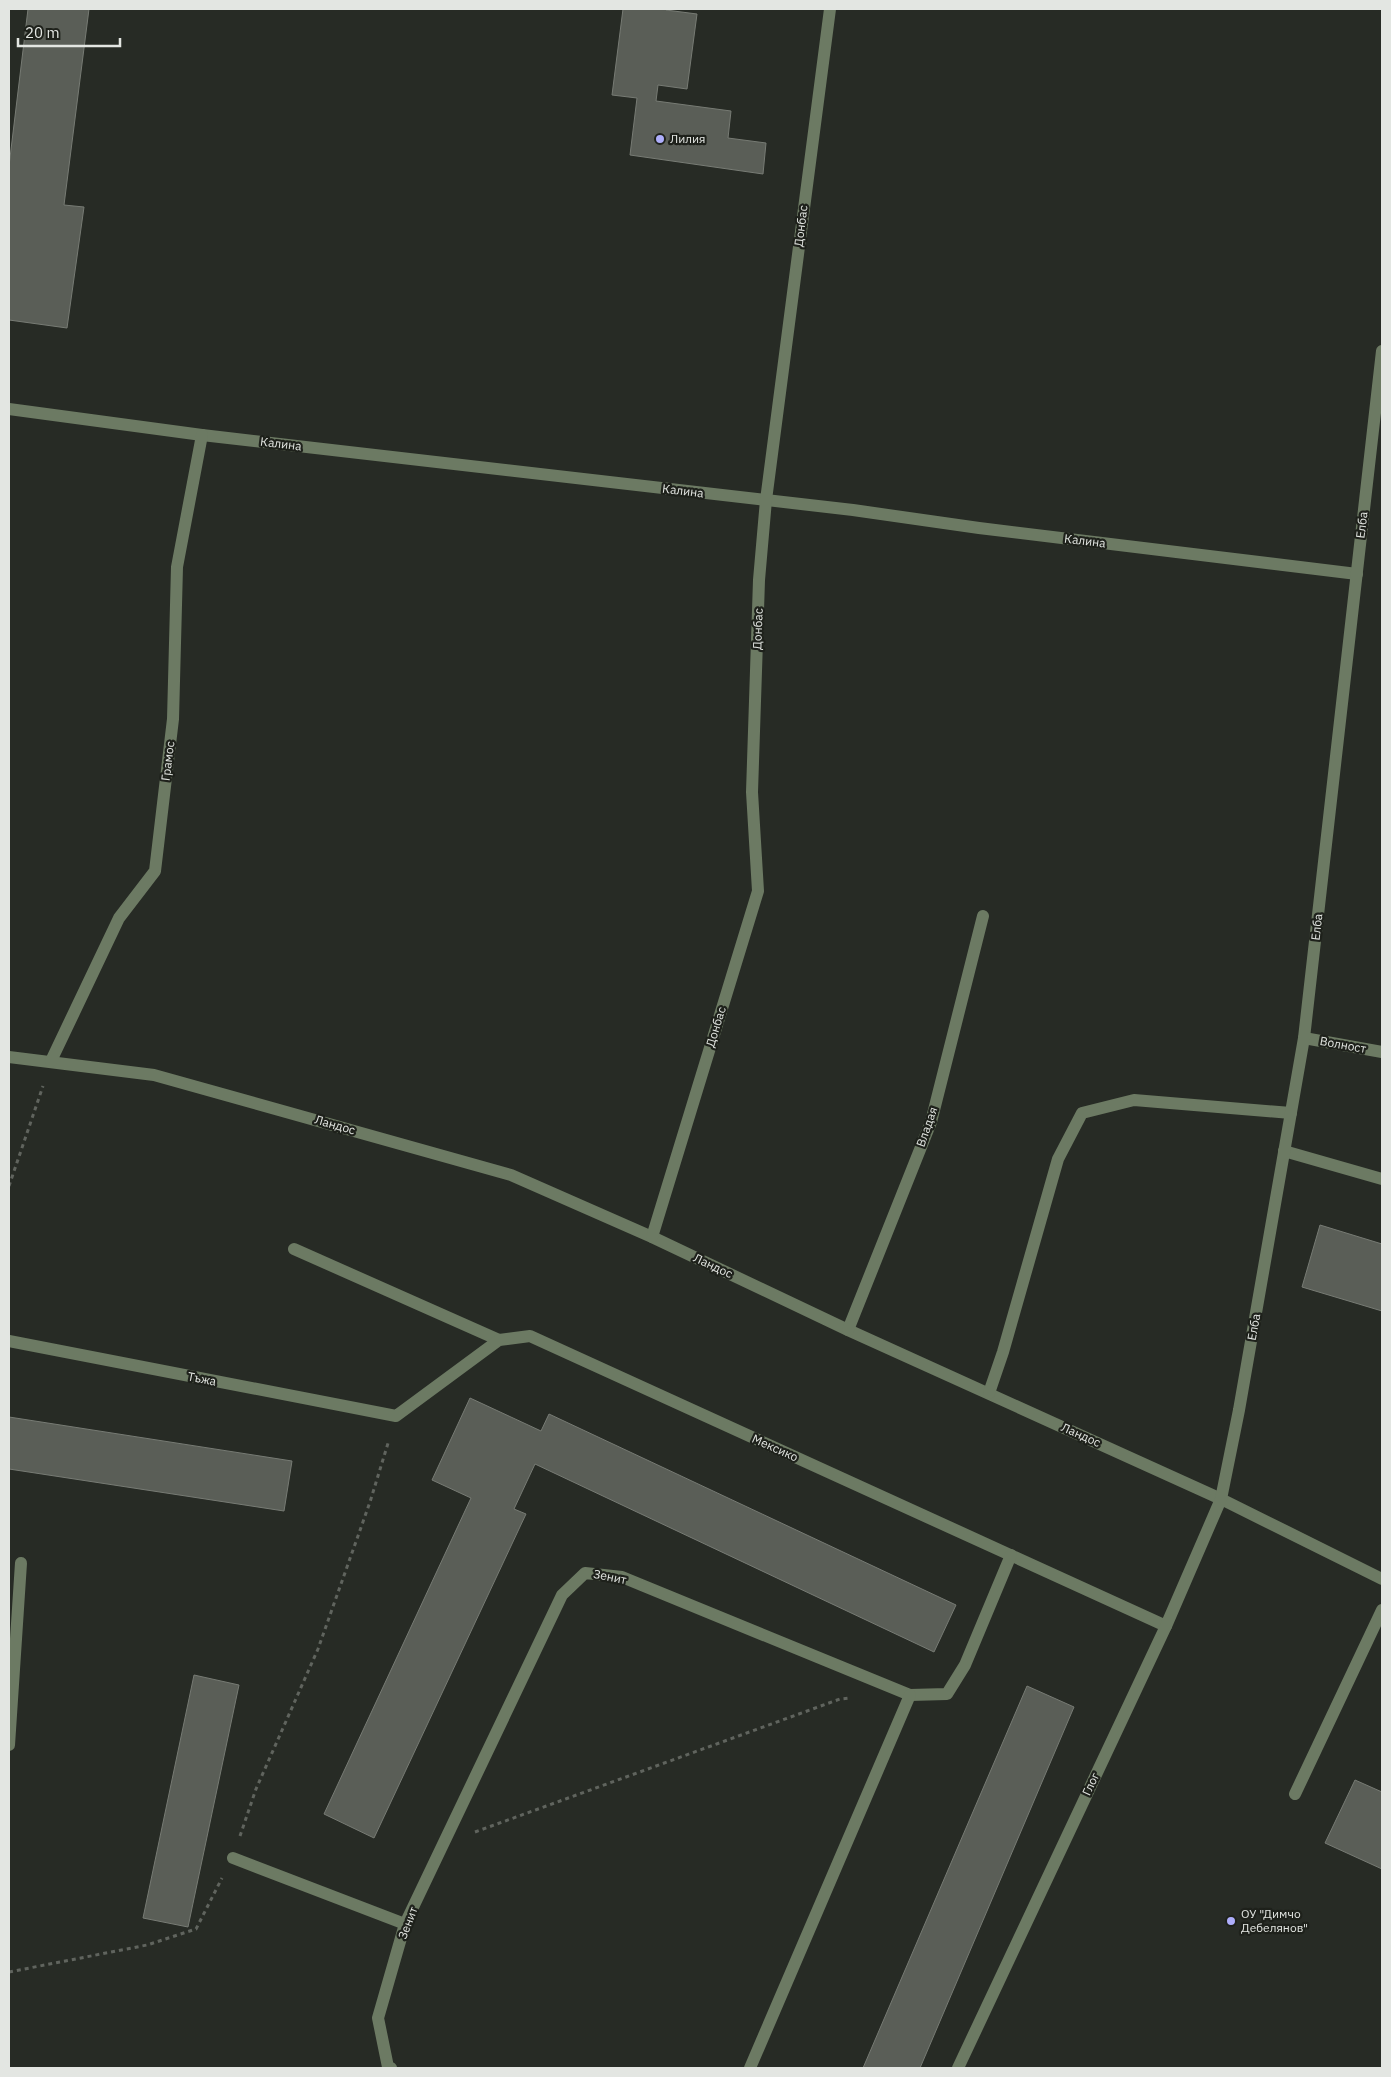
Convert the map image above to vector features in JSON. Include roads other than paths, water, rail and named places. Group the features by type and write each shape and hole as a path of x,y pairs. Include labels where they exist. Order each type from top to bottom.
{"street":[{"name":"Донбас","path":"652,1237 758,891 752,792 760,580 766,500 830,9"},
{"name":"Елба","path":"1221,1499 1239,1410 1304,1038 1382,351"},
{"name":"Калина","path":"9,409 202,435 766,500 989,530 1357,574"},
{"name":"Грамос","path":"51,1061 119,918 155,871 173,719 177,567 202,435"},
{"name":"Владая","path":"848,1330 931,1122 983,916"},
{"name":"Волност","path":"1304,1038 1382,1052"},
{"name":"Ландос","path":"9,1057 154,1075 511,1175 652,1237 848,1330 1221,1499 1382,1579"},
{"path":"989,1393 1003,1352 1058,1158 1082,1113 1134,1100 1291,1113"},
{"path":"1284,1150 1382,1179"},
{"path":"294,1248 499,1340"},
{"name":"Мексико","path":"396,1416 499,1340 530,1336 1166,1626"},
{"name":"Тъжа","path":"9,1341 396,1416"},
{"name":"Глог","path":"958,2068 1166,1626 1221,1499"},
{"name":"Зенит","path":"391,2068 388,2067 378,2018 405,1924 562,1595 585,1573 622,1577 910,1695 947,1694 965,1665 1011,1556"},
{"path":"9,1745 21,1563"},
{"path":"1295,1794 1382,1610"},
{"path":"750,2068 910,1695"},
{"path":"233,1858 405,1924"}],"place":[{"name":"Лилия","path":"660,139"},
{"name":"ОУ \"Димчо Дебелянов\"","path":"1231,1921"}]}
